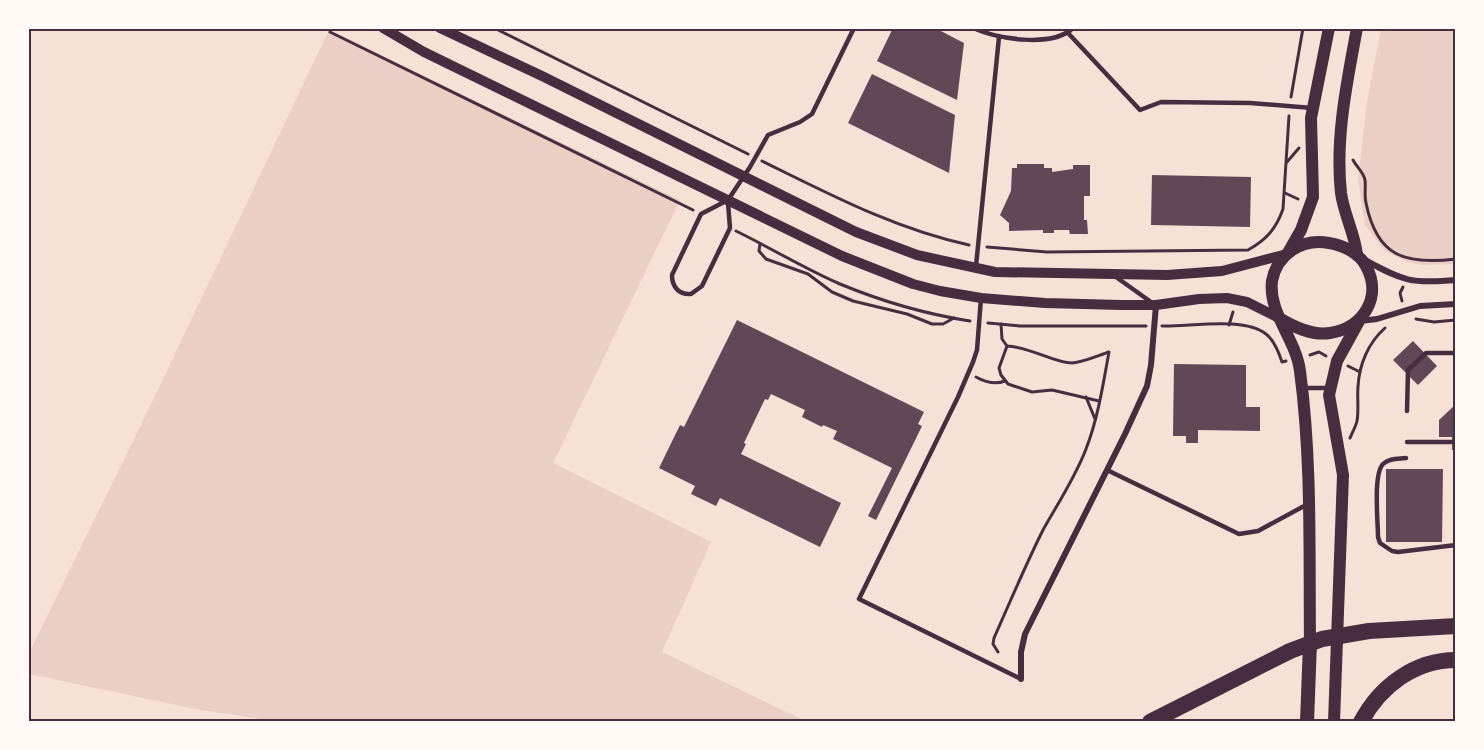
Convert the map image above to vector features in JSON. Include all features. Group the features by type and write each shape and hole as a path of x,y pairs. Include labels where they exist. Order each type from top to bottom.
{"highway":[{"path":"1150,722 1310,643 1369,631 1455,626"},
{"path":"1361,722 1374,702 1389,685 1401,676 1425,664 1455,660"}],"main road":[{"path":"1307,722 1310,643 1309,504 1302,388 1298,357 1279,318 1272,296 1272,282 1275,269 1301,230 1313,197 1312,108 1329,28"},
{"path":"1357,255 1356,245 1343,207 1340,173 1342,123 1358,28"},
{"path":"1287,254 1303,244 1322,242 1339,246 1357,255 1366,266 1372,289 1369,304 1337,362 1330,388 1330,405 1343,475 1334,722"},
{"path":"1279,318 1300,329 1320,333 1339,331 1359,321"}],"street":[{"path":"383,28 424,52 842,256 887,275 940,291 981,298 1045,303 1156,305 1208,298 1227,298 1247,303 1279,318"},
{"path":"440,28 880,243 917,255 975,269 1012,273 1167,275 1222,271 1287,254"},
{"path":"1357,255 1385,272 1405,280 1425,282 1455,280"},
{"path":"1359,321 1377,320 1420,306 1455,304"},
{"path":"1021,679 1021,652 1025,634 1125,434 1150,375 1156,305"}],"lane":[{"path":"728,200 730,228 702,286 691,294 681,293 674,286 672,275 701,214 728,200 770,133 800,122 812,114 854,28"},
{"path":"974,28 999,37 1035,40 1068,33 1073,28"},
{"path":"1068,33 1140,110 1150,104 1161,102 1312,108"},
{"path":"975,269 999,37"},
{"path":"1112,274 1156,305"},
{"path":"981,298 976,350 968,374 859,599 1021,679"},
{"path":"1407,411 1408,370 1426,353 1455,353"},
{"path":"1302,388 1330,388"},
{"path":"1407,442 1455,442"},
{"path":"1406,458 1386,462 1379,470 1378,537 1380,543 1398,552 1455,545"},
{"path":"1107,470 1239,534 1258,531 1309,504"}],"path":[{"path":"494,28 884,219 926,234 978,247 1047,252 1238,251 1248,250 1269,236 1278,224 1283,209 1290,107 1303,28"},
{"path":"330,32 701,214"},
{"path":"1365,178 1365,202 1379,240 1392,251 1412,259 1426,262 1455,259"},
{"path":"730,228 840,284 889,302 967,321"},
{"path":"760,244 759,251 766,259 808,273 832,292 845,298 907,314 932,324 944,324 954,318"},
{"path":"1406,318 1434,322 1455,320"},
{"path":"1170,326 1209,323 1251,327 1268,335 1277,348 1282,362 1319,352 1360,372"},
{"path":"992,324 1136,326"},
{"path":"998,652 993,644 994,638 1021,575 1077,469 1095,419 1109,352 1070,363 1029,349 1007,346 1002,339 1001,324"},
{"path":"1358,422 1358,384 1366,352 1384,329 1390,326"},
{"path":"1007,346 999,368 1005,381 1019,389 1032,392 1052,390 1099,401"},
{"path":"968,374 989,382 1005,381"},
{"path":"1086,397 1095,419"}],"shaded area":[{"path":"1381,29 1455,29 1455,264 1422,265 1407,262 1385,251 1365,225 1358,179 1367,102"},
{"path":"329,30 680,200 553,463 711,542 662,652 805,721 274,721 195,709 29,674 28,655 153,400"}],"building":[{"path":"893,28 935,28 964,43 957,100 877,61"},
{"path":"872,74 955,115 949,173 848,123"},
{"path":"1017,164 1044,164 1044,168 1052,168 1052,172 1073,169 1073,165 1090,165 1090,196 1084,196 1084,220 1087,220 1088,234 1070,234 1069,230 1054,230 1054,233 1043,233 1043,230 1009,231 1009,223 1000,215 1011,191 1012,168 1017,168"},
{"path":"1152,175 1251,177 1250,227 1151,225"},
{"path":"737,320 924,412 918,424 922,426 876,520 868,516 892,468 833,439 837,431 823,425 822,427 802,417 805,410 771,394 768,400 765,399 741,454 841,503 820,547 720,498 716,506 691,494 695,486 659,468 680,425 684,427"},
{"path":"1413,341 1437,366 1418,385 1393,360"},
{"path":"1174,364 1246,365 1246,407 1260,407 1260,431 1198,430 1198,443 1186,443 1186,436 1173,436"},
{"path":"1456,404 1456,450 1452,450 1452,437 1439,437 1439,420"},
{"path":"1386,469 1443,469 1442,542 1386,542"}]}
